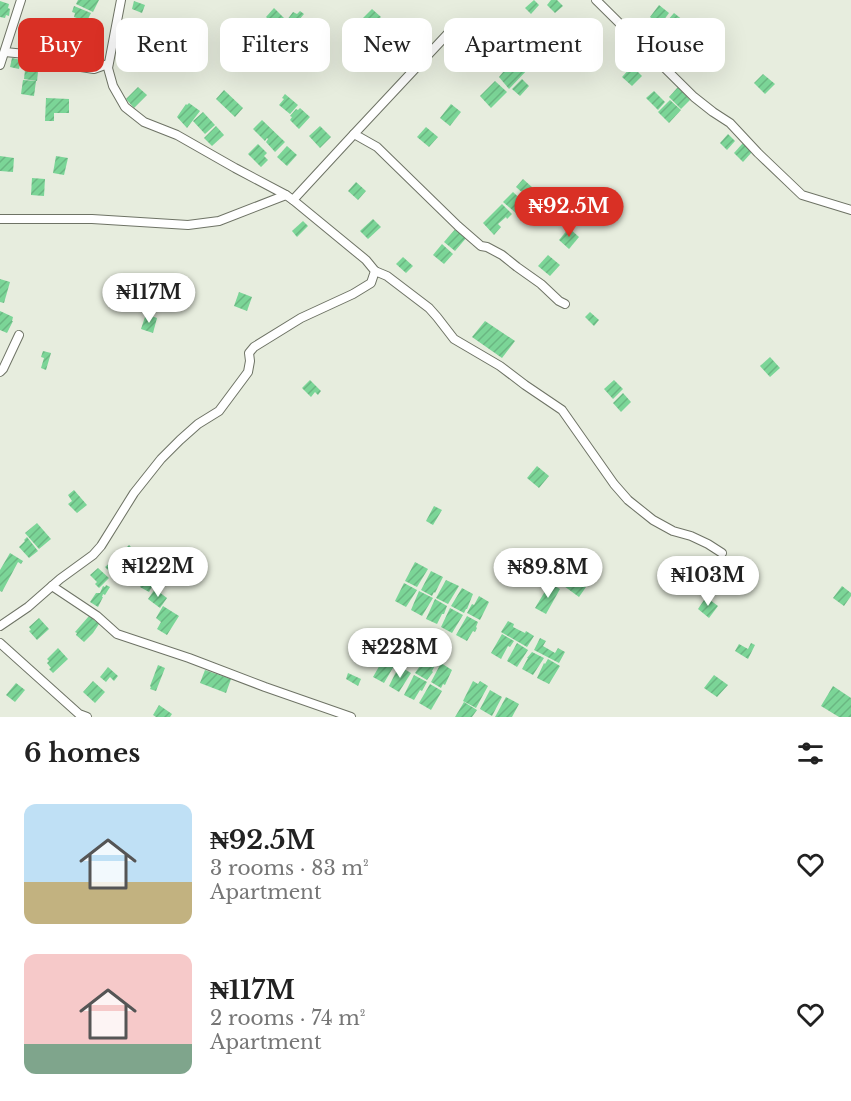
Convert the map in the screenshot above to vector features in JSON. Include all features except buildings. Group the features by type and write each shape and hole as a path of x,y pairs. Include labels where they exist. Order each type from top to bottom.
{"street":[{"path":"0,65 21,0"},
{"path":"121,0 108,68 113,86 125,107 144,122 177,135 289,197 366,260 375,271 387,276 429,308 454,339 500,366 562,410 614,484 628,500 653,520 673,531 708,544 722,554"},
{"path":"596,0 663,68 694,97 730,123 802,195 851,210"},
{"path":"0,219 92,219 188,225 219,220 289,197 354,134 444,38"},
{"path":"5,52 66,58 81,67 94,69 108,64"},
{"path":"354,134 377,147 481,246 488,247 502,255 565,304"},
{"path":"0,626 28,607 93,555 134,493 161,459 198,424 219,411 248,372 249,353 254,347 301,318 371,283 375,271"},
{"path":"0,372 19,335"},
{"path":"52,586 97,616 117,634 351,717"},
{"path":"0,643 79,714 87,717"}]}
